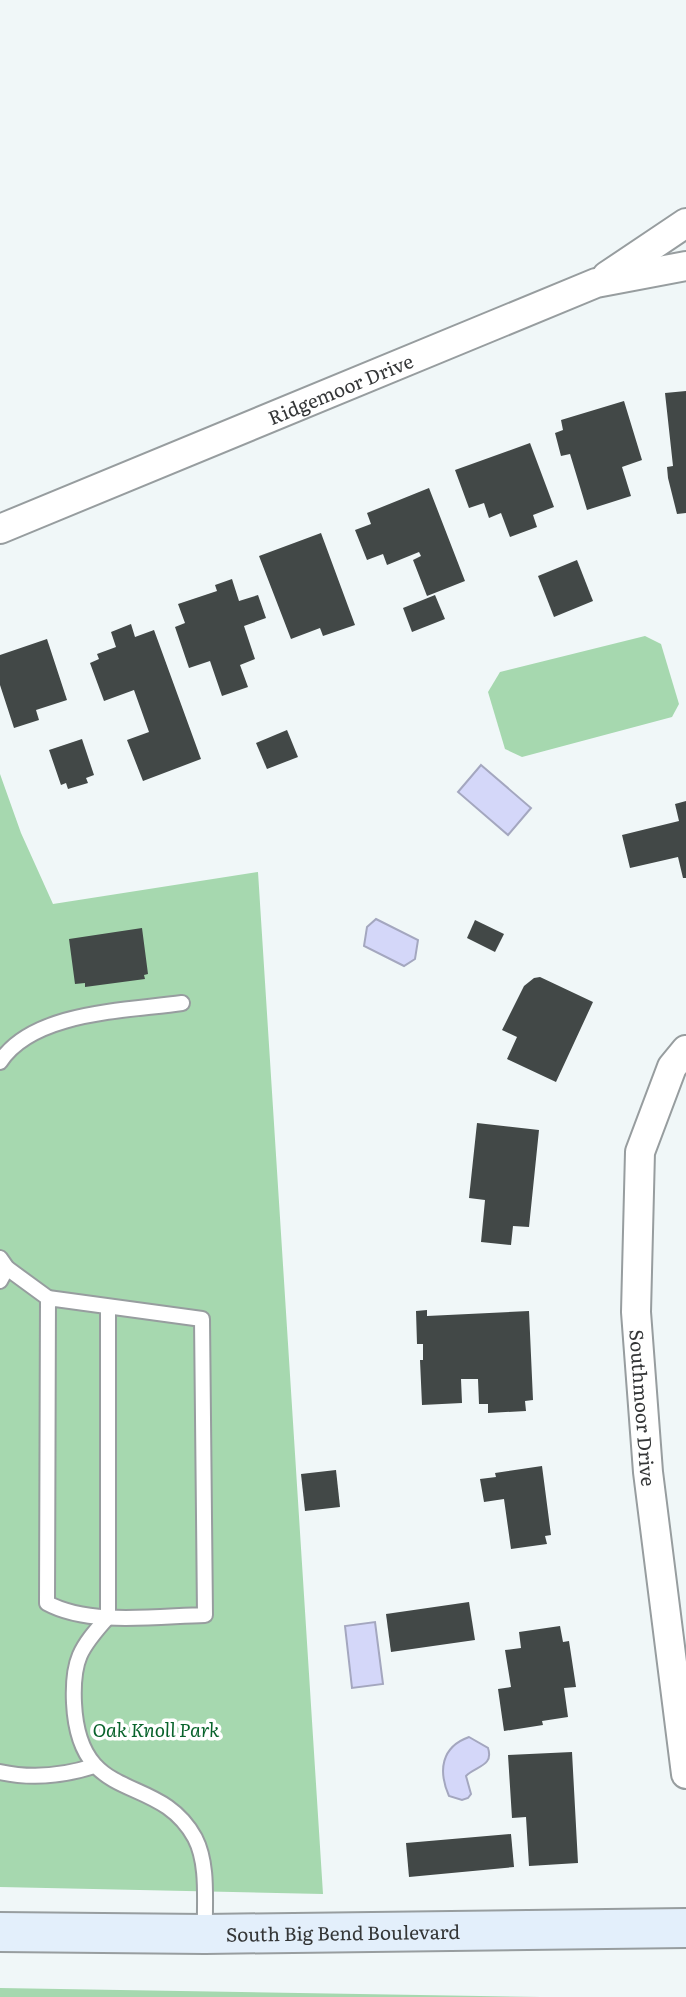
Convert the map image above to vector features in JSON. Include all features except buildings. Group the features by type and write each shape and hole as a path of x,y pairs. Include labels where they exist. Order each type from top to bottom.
{"main road":[{"name":"South Big Bend Boulevard","path":"0,1932 205,1934 686,1928"}],"street":[{"path":"596,283 686,223"},
{"name":"Ridgemoor Drive","path":"0,529 596,283 686,266"},
{"name":"Southmoor Drive","path":"686,1050 672,1067 640,1152 636,1312 648,1472 686,1774"}],"lane":[{"path":"0,1062 20,1040 39,1028 65,1020 182,1003"},
{"path":"2,1269 48,1297 202,1320 205,1615 108,1617 62,1612 47,1603 48,1297"},
{"path":"108,1307 108,1617 84,1644 76,1663 76,1730 83,1751 94,1766 118,1783 159,1801 182,1819 188,1828 201,1855 205,1934"},
{"path":"0,1772 18,1776 48,1776 74,1773 94,1766"}],"green space":[{"path":"645,636 661,644 679,704 672,717 522,757 505,749 488,692 500,672"},
{"name":"Oak Knoll Park","path":"0,774 21,833 53,904 258,872 323,1894 0,1887"},
{"path":"0,1988 541,1997 0,1997"}],"water":[{"path":"481,765 531,808 508,835 458,792"},
{"path":"376,919 418,940 415,959 404,966 364,946 367,927"},
{"path":"375,1622 383,1684 352,1688 345,1626"},
{"path":"469,1737 488,1748 489,1754 486,1762 466,1776 471,1794 462,1800 449,1796 443,1769 447,1753"}]}
